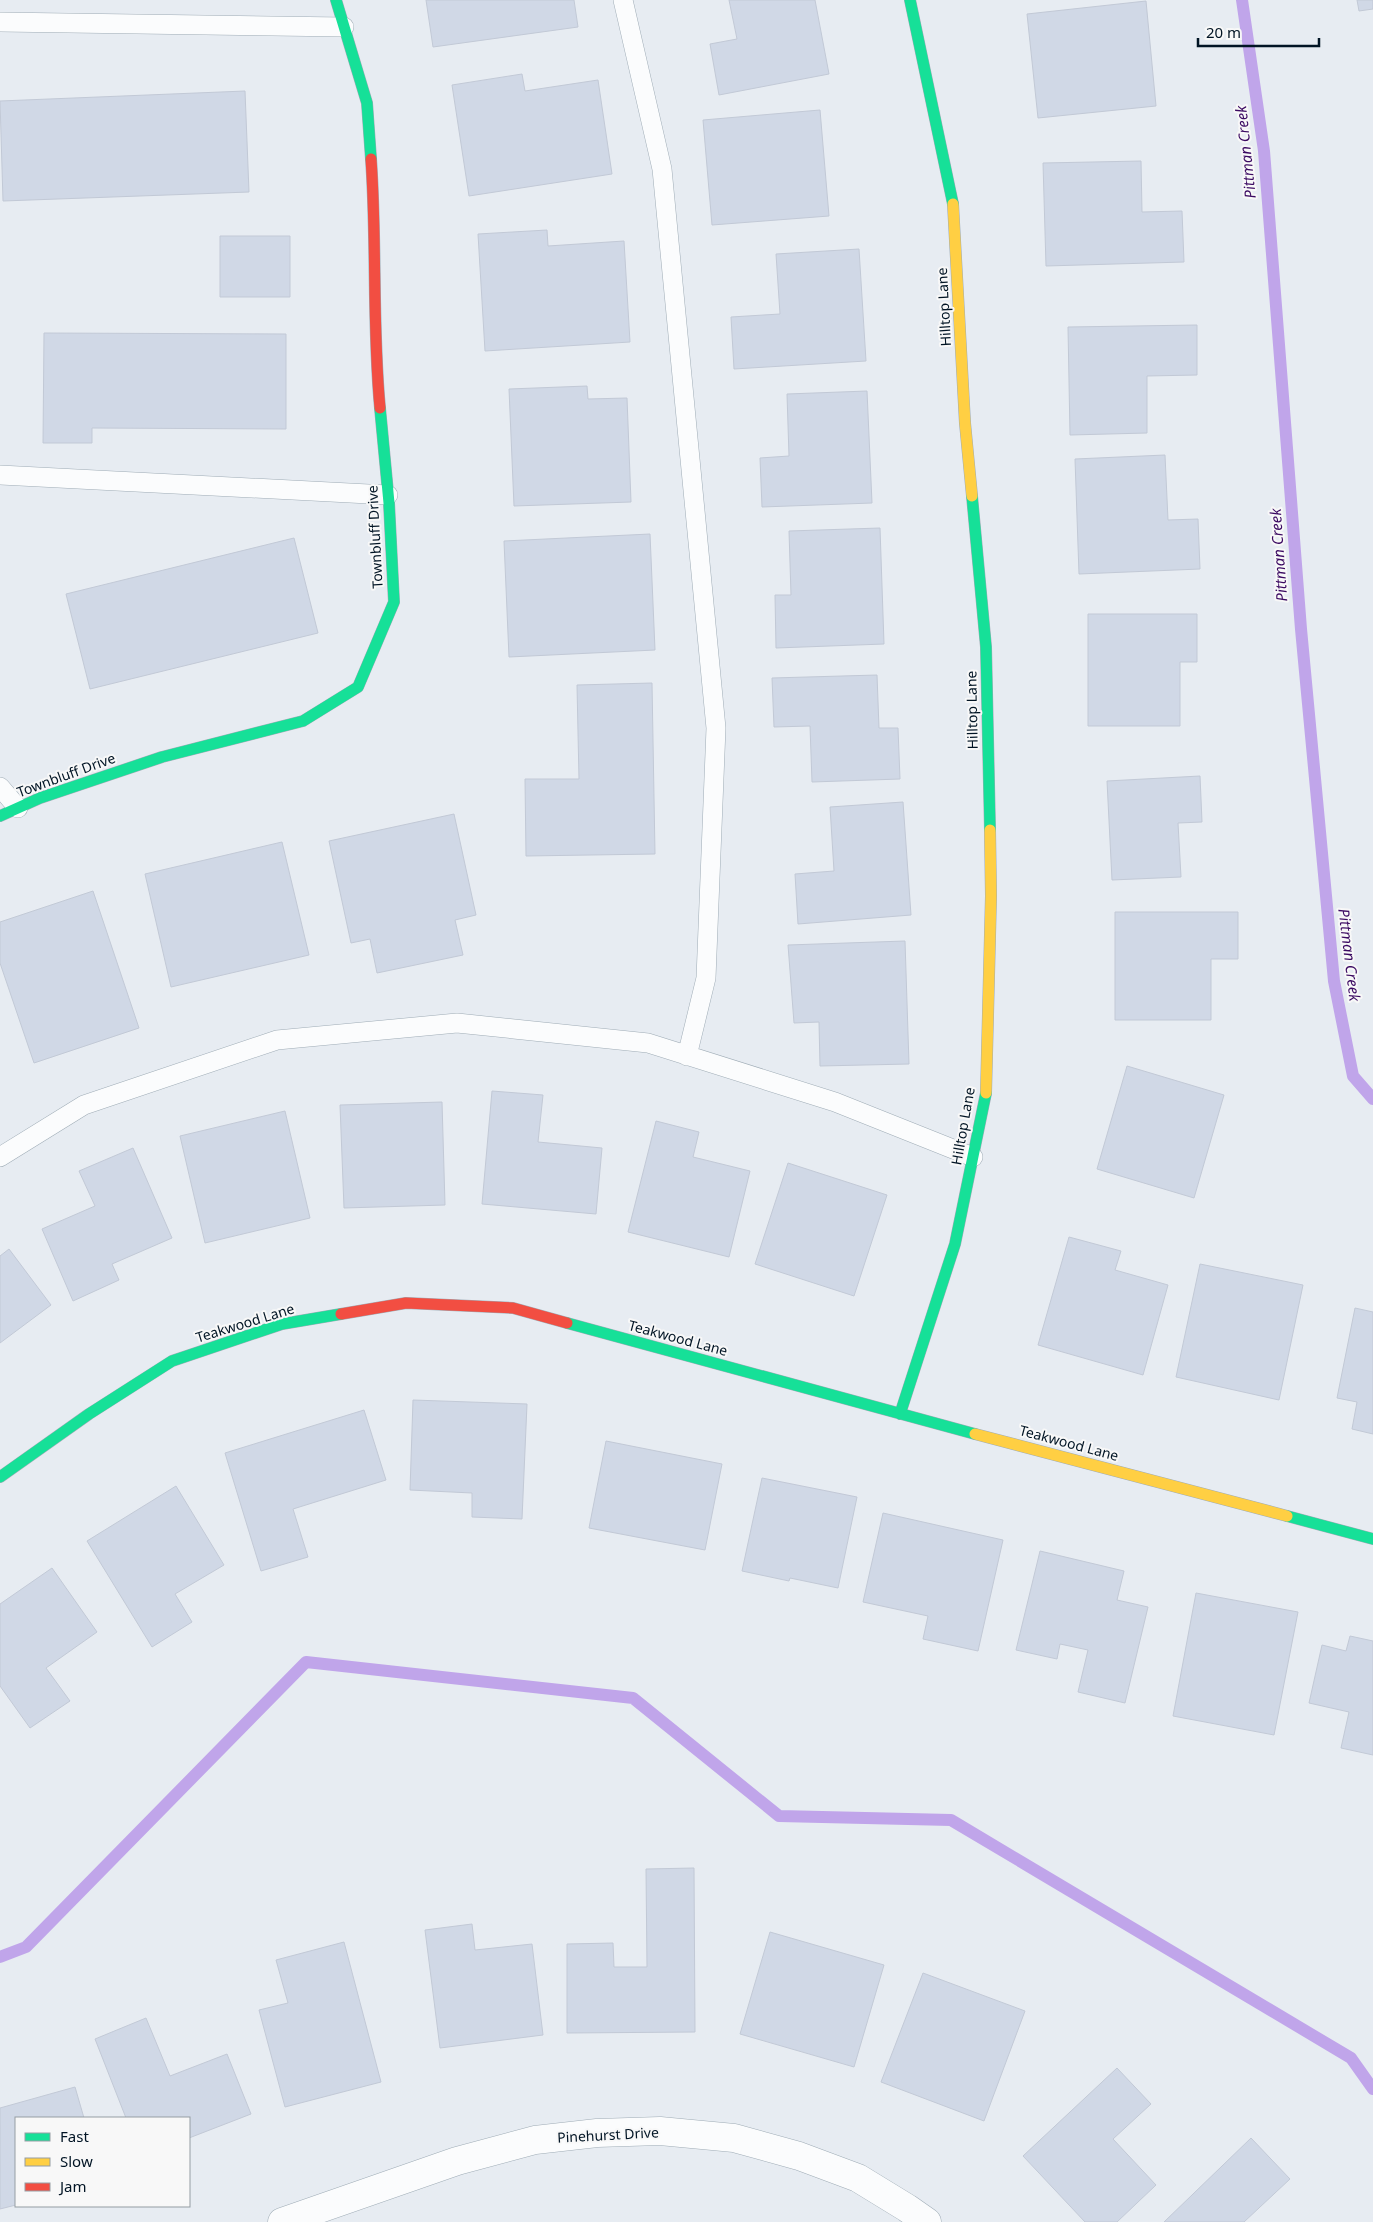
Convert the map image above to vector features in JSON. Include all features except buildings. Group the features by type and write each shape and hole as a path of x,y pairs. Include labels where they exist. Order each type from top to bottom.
{"street":[{"name":"Townbluff Drive","path":"0,816 40,798 162,757 303,721 358,687 394,602 388,495 376,367 376,215 367,104 336,0"},
{"name":"Hilltop Lane","path":"900,1414 954,1244 986,1099 991,896 986,647 965,423 954,211 910,0"},
{"name":"Teakwood Lane","path":"0,1477 88,1414 172,1361 282,1324 406,1303 513,1308 900,1414 1373,1540"},
{"name":"Pinehurst Drive","path":"282,2222 457,2161 535,2140 597,2133 660,2132 734,2138 798,2156 858,2178 908,2208 927,2222"}],"lane":[{"path":"623,0 662,169 716,728 706,978 687,1056"},
{"path":"0,22 344,27"},
{"path":"0,475 388,495"},
{"path":"0,787 18,808"},
{"path":"0,1157 84,1105 277,1040 457,1023 648,1043 835,1102 973,1156"}],"waterway":[{"name":"Pittman Creek","path":"1242,0 1264,151 1301,629 1334,981 1353,1076 1373,1099"},
{"path":"0,1957 26,1947 306,1662 633,1698 779,1816 951,1820 1351,2058 1373,2089"}],"traffic: fast":[{"path":"336,0 367,103 371,159"},
{"path":"910,0 953,204"},
{"path":"0,816 40,798 162,757 303,721 358,687 394,602 389,503 380,408"},
{"path":"972,496 986,647 990,830"},
{"path":"900,1414 955,1244 986,1093"},
{"path":"0,1477 89,1414 172,1361 282,1324 341,1314"},
{"path":"567,1323 975,1434"},
{"path":"1287,1516 1373,1539"}],"traffic: slow":[{"path":"953,204 965,423 972,496"},
{"path":"986,1093 991,896 990,830"},
{"path":"975,1434 1287,1516"}],"traffic: jam":[{"path":"371,159 376,346 380,408"},
{"path":"341,1314 406,1303 513,1308 567,1323"}]}
